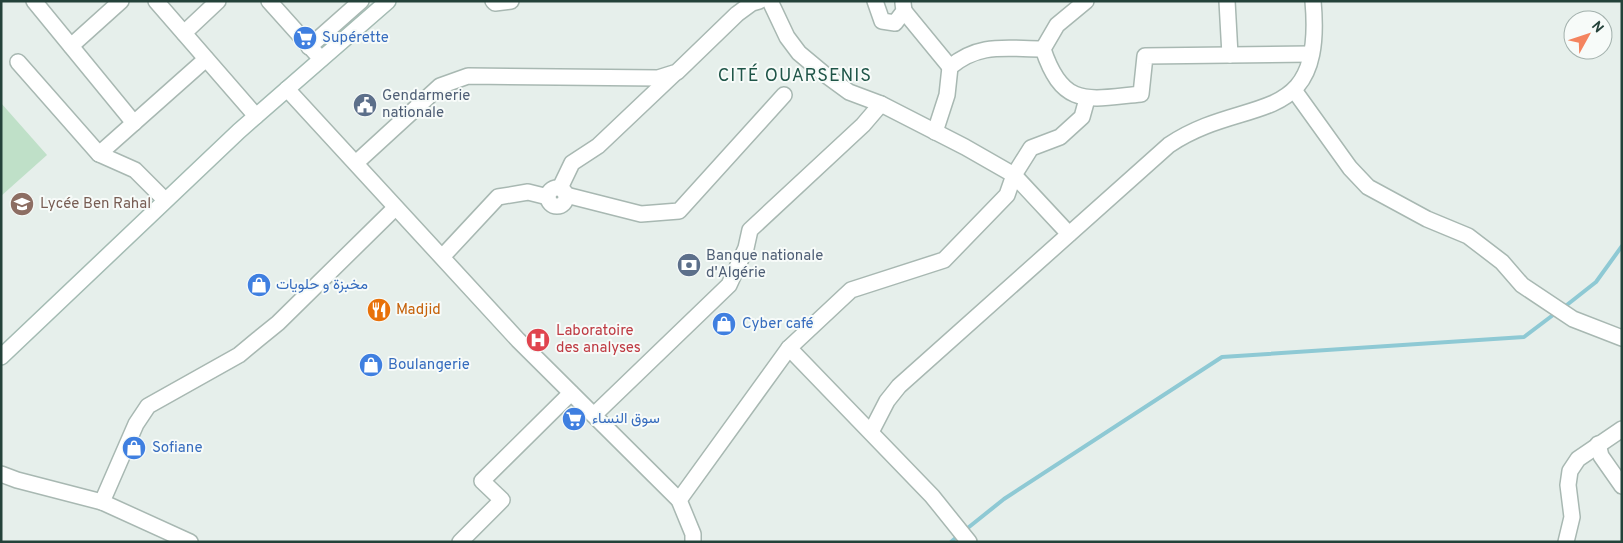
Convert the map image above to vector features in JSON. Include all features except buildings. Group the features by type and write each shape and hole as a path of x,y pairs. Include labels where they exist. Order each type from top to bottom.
{"street":[{"path":"34,1 134,123"},
{"path":"71,46 121,1"},
{"path":"156,1 256,116"},
{"path":"184,33 218,1"},
{"path":"269,1 321,59"},
{"path":"310,47 360,1"},
{"path":"1,357 256,116 388,1"},
{"path":"493,1 495,3 511,1"},
{"path":"558,193 572,163 598,146 737,14 752,3 759,1"},
{"path":"770,1 786,37 799,53 849,92 881,104 1014,175 1069,234"},
{"path":"875,1 882,21 895,23 903,6 950,67"},
{"path":"1086,1 1057,25 1043,49 1047,63 1062,86 1072,94 1087,99 1141,94 1145,56 1311,54"},
{"path":"1227,1 1230,55"},
{"path":"871,432 894,391 1159,154 1181,137 1206,124 1267,107 1294,90 1308,70 1315,27 1313,1"},
{"path":"935,132 947,95 950,67 963,56 978,50 1043,49"},
{"path":"99,154 206,59"},
{"path":"18,62 99,154 135,170 165,200"},
{"path":"357,162 440,86 468,76 658,78 677,72"},
{"path":"287,88 357,162 395,208 443,256 518,340 679,500 693,534 692,542"},
{"path":"1294,90 1350,168 1368,187 1427,219 1468,236 1502,262 1522,285 1572,319 1622,338"},
{"path":"443,256 498,198 528,192 558,193 641,214 680,211 784,95"},
{"path":"679,500 789,348 851,290 944,260 1007,195 1014,175 1031,148 1060,137 1082,117 1087,99"},
{"path":"594,415 729,285 746,248 750,230 862,125 881,104"},
{"path":"102,502 136,424 148,406 239,355 278,323 395,208"},
{"path":"789,348 932,496 969,542"},
{"path":"460,542 502,500 482,481 571,393"},
{"path":"1566,542 1572,517 1568,486 1570,471 1578,459 1622,429"},
{"path":"1598,444 1601,456 1622,486"},
{"path":"2,473 16,480 102,502 190,542"}],"green space":[{"path":"1,103 47,155 1,196"}],"waterway":[{"path":"1563,308 1596,282 1622,246"},
{"path":"964,531 1004,499 1222,357 1524,337 1557,312"},
{"path":"951,542 959,535"}],"place":[{"name":"Supérette","path":"305,38"},
{"name":"Gendarmerie nationale","path":"365,105"},
{"name":"Lycée Ben Rahal","path":"22,204"},
{"name":"Banque nationale d'Algérie","path":"689,265"},
{"name":"مخبزة و حلويات","path":"259,285"},
{"name":"Madjid","path":"379,310"},
{"name":"Cyber café","path":"724,324"},
{"name":"Laboratoire des analyses","path":"538,340"},
{"name":"Boulangerie","path":"371,365"},
{"name":"سوق النساء","path":"574,419"},
{"name":"Sofiane","path":"134,448"}],"district":[{"name":"CITÉ OUARSENIS","path":"795,76"}]}
